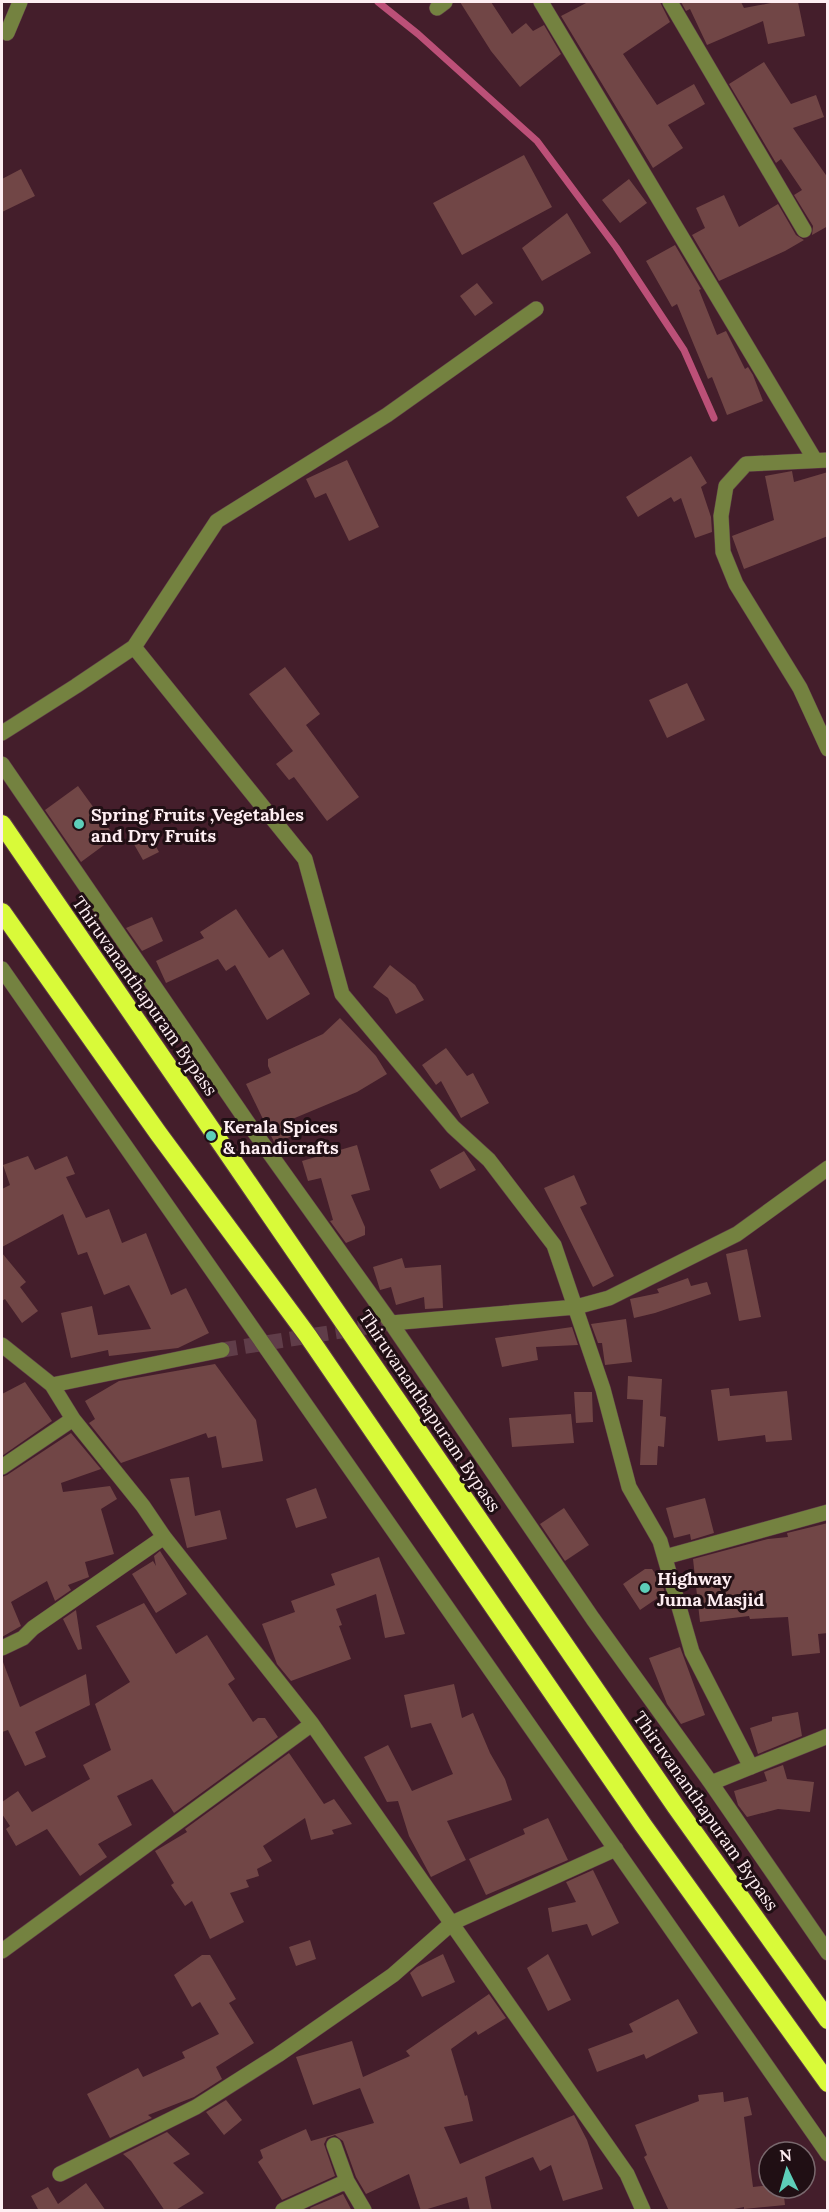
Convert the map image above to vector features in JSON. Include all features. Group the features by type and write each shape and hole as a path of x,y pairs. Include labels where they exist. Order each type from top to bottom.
{"highway":[{"name":"Thiruvananthapuram Bypass","path":"2,824 676,1807 828,2020"},
{"path":"2,912 158,1133 308,1336 643,1825 828,2083"}],"street":[{"path":"7,33 20,2"},
{"path":"541,2 821,460 746,465 726,486 721,516 723,552 736,584 800,688 828,749"},
{"path":"670,2 804,230"},
{"path":"2,733 134,646 217,521 387,415 536,309"},
{"path":"134,646 305,859 342,994 453,1127 489,1160 554,1245 603,1389 629,1487 660,1541 692,1652 751,1767"},
{"name":"Thiruvananthapuram Bypass","path":"2,764 248,1123 391,1323 594,1619 828,1953"},
{"path":"2,969 828,2154"},
{"path":"391,1323 576,1307 609,1298 737,1234 828,1168"},
{"path":"2,1345 52,1385 73,1419 312,1725 627,2174 643,2211"},
{"path":"52,1385 222,1350"},
{"path":"2,1467 73,1419"},
{"path":"665,1557 828,1512"},
{"path":"2,1648 24,1638 33,1628 164,1537"},
{"path":"2,1951 312,1725"},
{"path":"711,1783 828,1736"},
{"path":"60,2174 196,2108 393,1975 452,1923 616,1849"},
{"path":"334,2145 347,2181 364,2211"},
{"path":"283,2211 347,2181"}],"building":[{"path":"460,2 491,2 512,34 526,23 533,31 544,25 561,54 520,87 491,51"},
{"path":"588,2 660,2 670,22 623,54 657,105 694,84 705,104 668,125 683,148 653,168 561,16"},
{"path":"681,2 741,2 744,8 776,2 798,2 805,36 768,44 763,21 707,45 690,9 686,11"},
{"path":"764,62 791,104 816,95 824,117 793,128 828,178 828,226 812,235 813,226 794,195 802,190 781,159 776,163 729,84"},
{"path":"524,155 552,207 462,255 433,203"},
{"path":"21,169 35,196 2,212 2,179"},
{"path":"629,179 647,203 620,223 602,200"},
{"path":"724,195 739,227 778,204 796,235 804,240 719,281 692,235 705,228 696,208"},
{"path":"567,213 591,253 542,281 522,248"},
{"path":"675,245 701,289 699,290 717,335 726,331 745,369 748,367 753,375 763,401 727,415 712,377 708,379 677,304 672,307 646,261"},
{"path":"477,283 493,303 475,316 460,296"},
{"path":"691,456 707,483 701,487 711,517 712,532 695,538 681,498 674,502 671,497 638,517 626,497"},
{"path":"347,460 379,527 349,541 326,493 315,498 306,479"},
{"path":"792,471 794,482 828,472 828,536 744,569 732,536 774,520 765,476"},
{"path":"285,667 320,714 306,725 359,797 327,821 294,777 289,780 276,764 293,751 249,694"},
{"path":"687,683 705,720 667,738 649,700"},
{"name":"Spring Fruits ,Vegetables and Dry Fruits","path":"78,786 115,837 81,862 45,810"},
{"path":"147,830 159,852 143,860 131,839"},
{"path":"236,909 269,958 283,949 310,994 267,1020 235,965 226,971 218,959 166,983 156,961 204,938 200,932"},
{"path":"152,917 163,941 142,951 126,928"},
{"path":"390,965 415,985 424,1000 396,1014 388,998 373,987"},
{"path":"340,1018 376,1056 387,1074 357,1092 290,1120 296,1134 275,1144 246,1084 271,1073 268,1059 323,1034"},
{"path":"446,1048 467,1076 473,1073 489,1103 461,1118 441,1081 436,1085 422,1065"},
{"path":"357,1145 370,1190 351,1195 365,1227 365,1235 346,1243 330,1221 333,1220 321,1178 308,1181 302,1161"},
{"path":"464,1151 476,1170 440,1189 430,1170"},
{"path":"28,1156 35,1170 67,1156 75,1174 66,1177 86,1218 109,1209 122,1243 146,1233 171,1295 186,1288 209,1333 178,1348 109,1356 108,1350 71,1358 61,1313 92,1306 98,1335 151,1329 129,1285 104,1295 87,1252 78,1255 63,1214 2,1247 2,1189 10,1185 3,1165"},
{"path":"574,1175 587,1204 580,1207 614,1276 593,1287 544,1188"},
{"path":"747,1249 761,1317 739,1321 726,1254"},
{"path":"2,1253 26,1282 20,1287 38,1311 22,1323 5,1299 2,1301"},
{"path":"402,1258 405,1268 441,1265 443,1308 425,1309 424,1297 396,1305 391,1287 380,1290 373,1267"},
{"path":"688,1278 691,1286 707,1282 711,1294 634,1318 630,1299 659,1293 657,1289"},
{"path":"626,1319 632,1362 605,1365 602,1343 598,1343 591,1324"},
{"path":"572,1327 578,1345 536,1347 538,1360 502,1367 495,1338"},
{"path":"215,1364 256,1420 263,1461 222,1468 216,1436 208,1438 206,1433 121,1463 89,1423 95,1419 85,1401 119,1381"},
{"path":"628,1376 662,1379 660,1416 666,1417 664,1447 658,1446 657,1465 640,1465 643,1400 627,1399"},
{"path":"25,1382 52,1421 2,1456 2,1394"},
{"path":"729,1388 730,1396 787,1391 792,1440 766,1442 765,1435 718,1441 711,1390"},
{"path":"574,1392 592,1392 593,1422 576,1423"},
{"path":"571,1414 574,1443 512,1447 509,1418"},
{"path":"71,1433 101,1469 61,1483 63,1492 110,1486 117,1499 101,1509 114,1554 85,1562 89,1577 68,1585 71,1590 55,1601 47,1581 11,1602 21,1626 2,1637 2,1477"},
{"path":"189,1477 195,1516 220,1510 227,1539 187,1548 170,1479"},
{"path":"316,1488 327,1518 296,1528 286,1499"},
{"path":"705,1498 714,1533 691,1540 690,1534 674,1538 666,1508"},
{"path":"564,1508 589,1545 565,1561 540,1524"},
{"path":"828,1523 828,1633 818,1634 820,1653 792,1656 788,1617 750,1619 749,1616 700,1622 693,1559 768,1539 788,1537 787,1533"},
{"path":"160,1551 187,1594 156,1613 132,1574 153,1561 156,1566 154,1556"},
{"path":"379,1557 405,1634 385,1638 376,1594 336,1609 342,1625 339,1626 351,1659 291,1681 277,1664 262,1624 295,1612 291,1601 335,1585 331,1574"},
{"name":"Highway Juma Masjid","path":"645,1569 652,1569 665,1593 640,1610 623,1584"},
{"path":"144,1603 176,1654 207,1635 235,1679 228,1684 253,1722 258,1718 265,1718 278,1737 174,1813 152,1779 117,1796 132,1825 98,1844 107,1857 80,1876 47,1829 16,1846 6,1829 10,1826 2,1814 2,1802 18,1791 32,1812 90,1779 83,1765 111,1750 95,1704 130,1682 96,1626"},
{"path":"76,1610 82,1649 78,1650 63,1619"},
{"path":"680,1647 705,1715 681,1724 667,1704 649,1658"},
{"path":"2,1662 20,1707 86,1674 90,1705 35,1732 46,1757 25,1766 8,1730 2,1732"},
{"path":"454,1684 462,1718 473,1713 490,1753 505,1779 512,1800 447,1821 466,1860 431,1877 409,1836 398,1801 387,1802 364,1757 388,1745 412,1791 453,1774 431,1723 411,1728 404,1695"},
{"path":"798,1712 802,1736 758,1754 750,1728 772,1721 772,1717"},
{"path":"289,1753 324,1804 334,1799 352,1824 332,1830 334,1834 311,1840 305,1818 263,1846 272,1861 257,1869 259,1876 246,1880 249,1887 230,1893 244,1922 210,1939 192,1901 185,1906 171,1885 174,1883 155,1851 187,1832 185,1829"},
{"path":"783,1765 787,1779 814,1782 810,1812 778,1809 747,1817 738,1805 734,1791 767,1781 764,1772"},
{"path":"548,1818 568,1860 486,1895 469,1859 525,1834 523,1829"},
{"path":"593,1870 619,1923 592,1936 587,1924 552,1932 548,1908 576,1902 566,1882"},
{"path":"310,1940 316,1959 296,1966 289,1947"},
{"path":"443,1954 455,1982 422,1997 410,1973"},
{"path":"548,1954 571,2000 548,2011 527,1968"},
{"path":"202,1955 210,1955 236,1999 229,2003 254,2043 216,2067 222,2079 194,2097 148,2115 152,2118 110,2138 87,2094 138,2068 143,2077 185,2058 182,2052 219,2034 200,2002 192,2007 174,1975"},
{"path":"489,1994 506,2018 478,2035 476,2031 451,2049 465,2096 467,2095 473,2121 444,2127 460,2164 574,2115 587,2140 603,2189 563,2201 551,2165 540,2171 533,2157 485,2177 492,2211 470,2211 467,2197 421,2211 409,2174 366,2194 356,2177 343,2141 335,2135 327,2138 324,2144 335,2176 282,2200 258,2162 263,2158 260,2150 306,2129 311,2141 374,2123 360,2088 313,2105 296,2057 352,2041 363,2077 410,2056 406,2051"},
{"path":"678,1999 698,2033 646,2059 644,2054 597,2072 588,2049 633,2032 629,2024"},
{"path":"723,2092 724,2102 748,2097 752,2115 744,2117 753,2187 757,2186 757,2200 784,2200 785,2205 744,2209 744,2207 724,2211 669,2211 644,2157 647,2155 635,2125 699,2101 698,2095"},
{"path":"226,2100 242,2120 224,2135 206,2112"},
{"path":"167,2132 190,2154 173,2163 204,2193 174,2211 165,2211 131,2161 123,2154"},
{"path":"86,2183 106,2211 39,2211 31,2196 48,2187 58,2204"},
{"path":"343,2194 352,2211 312,2211 310,2208"}],"waterway":[{"path":"378,2 418,34 537,141 616,247 684,350 714,418"}],"tunnel":[{"path":"222,1350 391,1323"}],"place":[{"name":"Spring Fruits ,Vegetables and Dry Fruits","path":"79,824"},
{"name":"Kerala Spices & handicrafts","path":"211,1136"},
{"name":"Highway Juma Masjid","path":"645,1588"}]}
